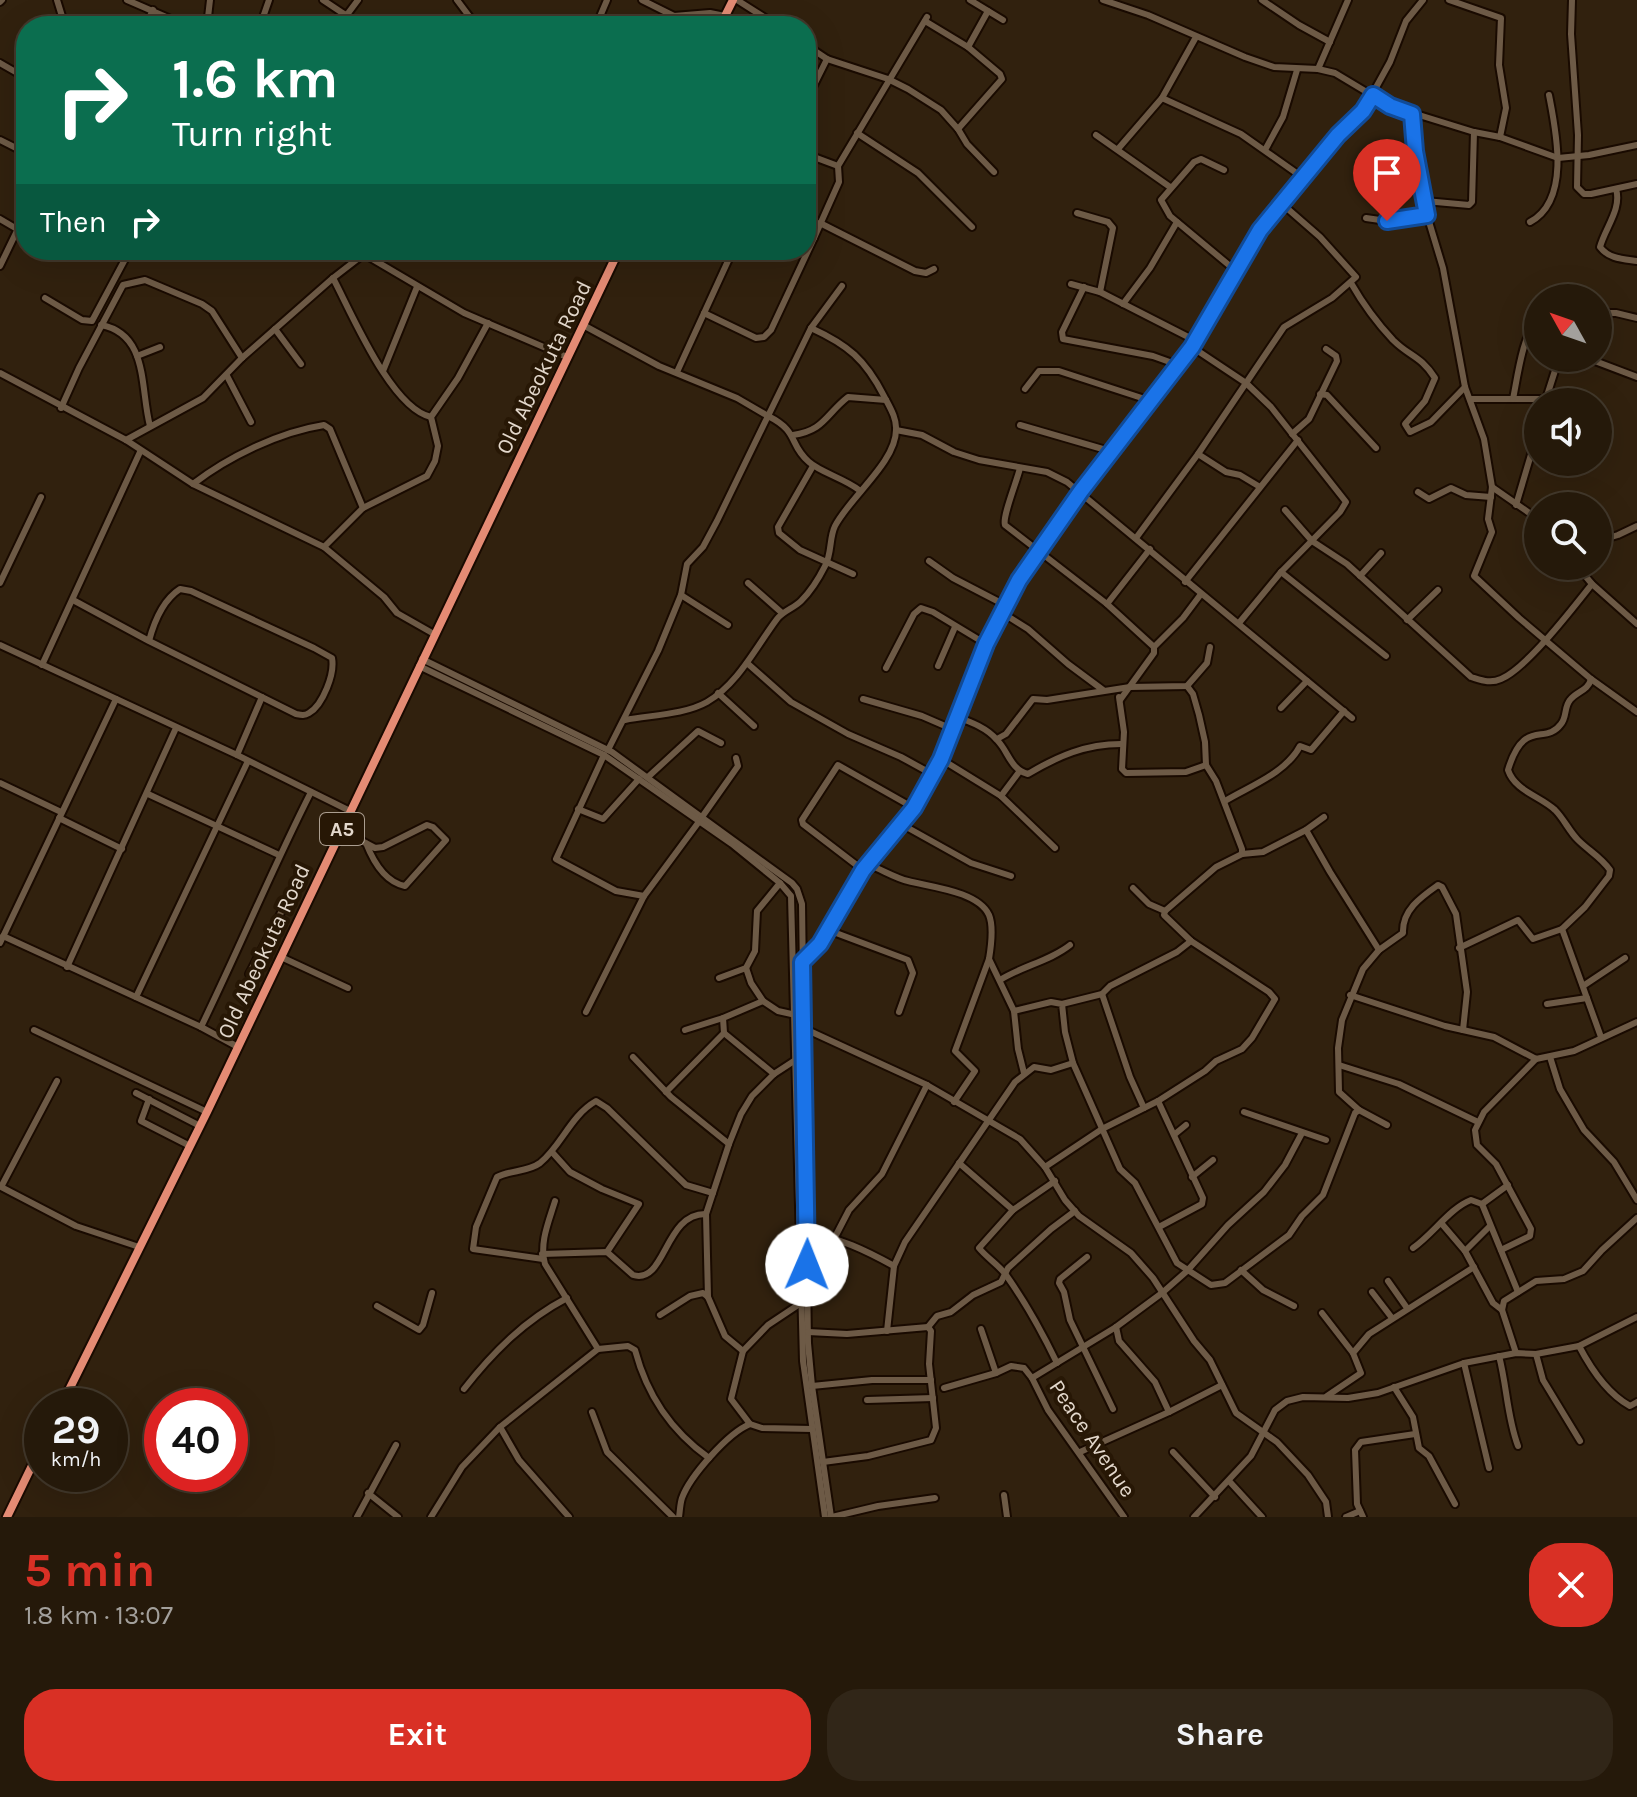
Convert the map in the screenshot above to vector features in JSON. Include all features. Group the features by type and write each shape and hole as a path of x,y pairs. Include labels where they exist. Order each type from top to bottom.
{"highway":[{"path":"725,16 735,0"},
{"name":"Old Abeokuta Road","path":"70,1388 207,1112 614,260"},
{"path":"7,1517 24,1482"}],"street":[{"path":"127,0 166,16"},
{"path":"323,0 345,15 358,0"},
{"path":"642,0 674,16 710,13 725,16"},
{"path":"735,0 762,16"},
{"path":"970,0 1003,20"},
{"path":"1103,0 1116,2 1274,67 1335,73 1390,106 1500,137 1558,158 1579,157 1637,145"},
{"path":"1262,0 1330,42"},
{"path":"1318,69 1348,0"},
{"path":"802,962 820,944 865,867 914,808 941,759 1003,608 1038,552 1194,344 1236,271 1281,203 1338,135 1363,111 1390,62 1406,21 1423,0"},
{"path":"1449,0 1501,18 1499,65 1506,108 1500,137"},
{"path":"1572,0 1571,34 1579,157 1575,182 1580,191 1591,194 1637,184"},
{"path":"150,16 153,10"},
{"path":"968,47 988,11"},
{"path":"816,233 839,182 838,166 926,19 968,47 1002,79 958,129"},
{"path":"1118,149 1162,98 1196,37"},
{"path":"816,52 827,59 888,79 941,110 994,172"},
{"path":"816,81 827,59"},
{"path":"1265,150 1283,117 1297,70"},
{"path":"1530,222 1549,204 1558,158 1549,95"},
{"path":"1162,98 1241,134 1302,177"},
{"path":"1412,114 1415,151 1427,215 1443,268 1465,387 1484,439 1492,487 1488,519 1492,532 1474,576 1591,679 1637,712"},
{"path":"1425,201 1449,205 1469,205 1472,202 1474,132"},
{"path":"857,133 918,173 972,227"},
{"path":"1096,135 1170,187"},
{"path":"816,158 838,166"},
{"path":"1224,170 1201,159 1194,162 1161,200 1163,207 1177,222 1236,271"},
{"path":"1616,189 1616,209 1600,247 1604,253 1615,258 1637,261"},
{"path":"1136,538 1198,454 1284,327 1356,277 1320,237 1281,203"},
{"path":"1077,213 1108,222 1113,228 1100,292"},
{"path":"1366,218 1387,221 1427,215"},
{"path":"1123,304 1150,268 1177,222"},
{"path":"820,223 915,271 926,273 934,269"},
{"path":"0,266 16,231"},
{"path":"45,298 82,320 92,321 125,260"},
{"path":"126,440 203,398 242,358 352,260"},
{"path":"373,260 417,287 488,323 567,357"},
{"path":"677,372 728,260"},
{"path":"704,313 756,338 764,337 771,330 804,260"},
{"path":"333,278 397,393 417,412 431,417"},
{"path":"61,408 123,285 145,280 184,295 212,311 242,358"},
{"path":"1351,283 1363,305 1394,341 1419,357 1435,378 1425,401 1405,424 1410,432 1431,422 1465,387"},
{"path":"1071,284 1100,292 1194,344 1246,383 1271,407 1346,502 1239,623"},
{"path":"644,896 616,891 556,859 658,651 681,595 687,564 703,547 717,521 811,328 842,286"},
{"path":"383,371 417,287"},
{"path":"1084,287 1062,332 1063,339 1153,356 1178,365"},
{"path":"1612,313 1637,318"},
{"path":"324,547 363,508 427,476 438,446 431,417 458,378 488,323"},
{"path":"101,325 122,332 137,356 150,426"},
{"path":"583,325 659,366 737,398 783,423 813,466 839,476 859,490"},
{"path":"625,720 697,707 718,693 747,663 782,613 800,603 827,563 835,526 859,490 882,466 896,430 893,413 858,356 811,328"},
{"path":"275,329 301,364"},
{"path":"137,356 160,347"},
{"path":"1292,434 1309,419 1337,361 1336,356 1326,349"},
{"path":"1513,399 1524,351"},
{"path":"1612,368 1637,377"},
{"path":"1025,389 1039,371 1059,371 1151,401"},
{"path":"0,373 126,440 193,484 324,547 384,597 397,613 434,634"},
{"path":"227,376 251,422"},
{"path":"1320,394 1327,395 1376,448"},
{"path":"793,435 817,428 848,397 886,400"},
{"path":"1470,399 1524,400"},
{"path":"193,484 218,464 242,452 324,425 330,429 363,508"},
{"path":"1020,425 1113,452"},
{"path":"896,430 922,435 967,456 1047,472 1081,491 1185,582 1352,718"},
{"path":"1185,582 1298,440"},
{"path":"42,665 140,452"},
{"path":"1198,454 1226,472 1240,475 1260,487"},
{"path":"813,466 778,530 800,550 853,574"},
{"path":"1020,468 1003,522 1107,604 1154,647"},
{"path":"1516,505 1525,476"},
{"path":"1492,487 1524,510"},
{"path":"1418,492 1429,499 1451,488 1466,495 1491,497"},
{"path":"1,580 41,497"},
{"path":"1285,510 1312,541 1347,564 1471,677 1487,682 1500,680 1523,665 1592,584"},
{"path":"1612,537 1637,526"},
{"path":"1107,604 1150,549"},
{"path":"1360,576 1381,553"},
{"path":"929,561 1003,608 1103,690"},
{"path":"1281,572 1386,656"},
{"path":"1589,580 1637,624"},
{"path":"748,583 782,613"},
{"path":"73,600 149,641 296,714 306,715 323,695 334,664 332,658 191,591 180,589 171,596 158,616 149,641"},
{"path":"1407,620 1438,590"},
{"path":"1120,700 1154,653 1154,647 1183,618 1201,594"},
{"path":"681,595 728,625"},
{"path":"886,668 914,614 921,608 986,644"},
{"path":"938,666 955,627"},
{"path":"0,645 350,811"},
{"path":"997,739 1006,734 1033,699 1047,700 1130,687 1187,686 1207,663 1210,647"},
{"path":"421,663 606,752 648,777 780,883 793,901 803,1361 812,1429 830,1517"},
{"path":"747,663 791,702 848,734 932,774"},
{"path":"1459,948 1518,920 1533,939 1562,929 1585,907 1609,876 1610,870 1599,856 1580,842 1553,808 1525,791 1508,770 1518,745 1529,736 1558,727 1568,702 1590,685 1591,679"},
{"path":"1281,708 1307,681"},
{"path":"1187,686 1193,694 1199,715 1206,765 1225,801 1242,854"},
{"path":"1118,689 1124,732 1122,769 1126,773 1186,772 1206,765"},
{"path":"718,693 754,726"},
{"path":"237,755 262,697"},
{"path":"116,699 2,939 136,997 238,1047"},
{"path":"863,699 922,716 952,729"},
{"path":"1225,801 1264,779 1294,756 1300,746 1311,750 1344,711"},
{"path":"957,717 973,723 997,739 1019,772 1028,774 1058,756 1102,744 1121,744"},
{"path":"67,967 176,728"},
{"path":"648,777 698,731 704,731 721,743"},
{"path":"606,752 639,779 797,889 802,904 808,1332 812,1386 830,1517"},
{"path":"586,1012 644,896 738,766 736,758"},
{"path":"941,759 1001,796 1055,848"},
{"path":"136,997 248,761"},
{"path":"914,808 838,765 802,820 803,824 865,867 906,881 949,889 968,898 989,916 989,959 955,1051 975,1071 954,1102"},
{"path":"1001,796 1019,772"},
{"path":"578,809 603,819 639,779"},
{"path":"0,783 122,849"},
{"path":"201,1027 311,792"},
{"path":"148,794 279,855"},
{"path":"1165,911 1216,867 1242,854 1263,852 1324,817"},
{"path":"901,824 971,863 1011,876"},
{"path":"341,830 366,843 375,848 427,825 446,840 405,886 378,867 366,843"},
{"path":"1306,830 1379,950"},
{"path":"719,978 746,968 755,951 757,911 780,883"},
{"path":"1387,1125 1359,1110 1339,1092 1338,1048 1342,1020 1363,969 1379,950 1403,933 1404,916 1422,896 1438,885 1456,914 1467,992 1463,1030"},
{"path":"1133,888 1149,904 1165,911"},
{"path":"249,974 286,903"},
{"path":"1045,1167 1102,1129 1158,1101 1216,1061 1242,1049 1275,999 1191,941 1169,921 1164,915 1165,911"},
{"path":"275,927 291,935"},
{"path":"1562,929 1601,1037"},
{"path":"828,930 908,960 913,973 899,1012"},
{"path":"1014,1011 1102,994 1110,986 1177,952 1191,941"},
{"path":"1000,980 1070,945"},
{"path":"281,957 348,988"},
{"path":"1583,986 1625,958"},
{"path":"989,959 1014,1011 1024,1073"},
{"path":"746,968 751,983 763,1001 778,1011 796,1015"},
{"path":"1102,994 1130,1077 1144,1108"},
{"path":"1350,995 1494,1037 1536,1059 1574,1051 1637,1022"},
{"path":"1547,1004 1587,998"},
{"path":"685,1030 763,1001"},
{"path":"1062,1004 1073,1063 1120,1169 1135,1183 1170,1253 1187,1271 1211,1285 1217,1286 1289,1235 1302,1216 1323,1195 1352,1118 1359,1110"},
{"path":"723,1018 724,1033 774,1074"},
{"path":"803,1028 927,1085 1020,1139 1045,1167 1075,1211 1131,1253 1153,1278 1210,1360 1236,1413 1277,1442 1316,1483 1326,1502 1328,1517"},
{"path":"34,1030 207,1112"},
{"path":"666,1092 724,1033"},
{"path":"633,1057 666,1092 729,1144"},
{"path":"1550,1057 1560,1089 1579,1121 1614,1162 1637,1200"},
{"path":"743,1351 725,1336 708,1297 706,1214 729,1144 746,1105 774,1074 797,1059"},
{"path":"1501,1250 1531,1233 1496,1164 1477,1145 1475,1130 1478,1122 1536,1059"},
{"path":"887,1331 894,1266 905,1242 991,1121 1008,1091 1034,1067 1051,1070 1073,1063"},
{"path":"1339,1065 1399,1084 1478,1122"},
{"path":"57,1081 0,1188 76,1226 139,1247"},
{"path":"835,1237 849,1210 882,1174 927,1085"},
{"path":"136,1093 200,1126"},
{"path":"149,1099 141,1121 190,1146"},
{"path":"706,1214 690,1216 679,1225 670,1244 646,1275 637,1277 607,1252 543,1256 473,1249 476,1227 497,1177 531,1168 552,1152 567,1128 596,1101 682,1181 692,1188 713,1193"},
{"path":"1158,1101 1203,1198 1202,1204 1159,1227"},
{"path":"1244,1112 1326,1140"},
{"path":"1175,1134 1186,1125"},
{"path":"944,1388 1017,1365 1032,1378 1116,1327 1187,1271 1228,1225 1264,1192 1285,1165 1302,1133"},
{"path":"552,1152 570,1172 639,1204 607,1252"},
{"path":"1192,1177 1213,1160"},
{"path":"959,1163 1013,1210"},
{"path":"1055,1181 1013,1210 979,1248 1005,1273 1034,1316 1057,1363"},
{"path":"1413,1248 1460,1204 1471,1200 1481,1202 1508,1185"},
{"path":"555,1201 543,1256 598,1349"},
{"path":"1481,1202 1518,1292"},
{"path":"808,1332 847,1334 928,1327 937,1316 951,1312 973,1295 1001,1282 1005,1273 1040,1238 1075,1211"},
{"path":"1500,1307 1536,1281 1564,1279 1583,1271 1637,1218"},
{"path":"1442,1224 1465,1251 1500,1307 1516,1353"},
{"path":"1465,1251 1489,1227"},
{"path":"808,1233 835,1237 861,1247 894,1266"},
{"path":"1087,1257 1059,1281 1070,1320 1113,1409"},
{"path":"1353,1353 1360,1342 1392,1318 1474,1267"},
{"path":"1241,1270 1263,1290 1294,1306"},
{"path":"1388,1281 1407,1308"},
{"path":"1372,1292 1392,1318"},
{"path":"377,1306 419,1330 432,1293"},
{"path":"660,1315 690,1296 703,1293 708,1297"},
{"path":"464,1389 521,1327 567,1298"},
{"path":"801,1303 768,1325 743,1351 731,1399 750,1424 762,1428 812,1429"},
{"path":"1322,1313 1353,1353 1361,1373 1326,1396"},
{"path":"1194,1517 1230,1482 1251,1456 1275,1410 1287,1401 1378,1393 1464,1363 1579,1346 1637,1317"},
{"path":"823,1462 868,1456 931,1440 936,1428 929,1364 932,1339 928,1327"},
{"path":"1116,1327 1119,1341 1155,1382 1169,1412"},
{"path":"981,1329 996,1373"},
{"path":"431,1517 462,1467 500,1427 598,1349 628,1346 635,1350 648,1389 684,1440 709,1458"},
{"path":"1579,1346 1589,1365 1621,1401 1630,1406 1637,1402"},
{"path":"1536,1354 1543,1380 1580,1441"},
{"path":"1499,1356 1518,1446"},
{"path":"1464,1363 1489,1468"},
{"name":"Peace Avenue","path":"1032,1378 1048,1410 1124,1517"},
{"path":"812,1386 872,1380 931,1380"},
{"path":"1080,1452 1222,1385"},
{"path":"1394,1387 1413,1417 1419,1448 1429,1456 1455,1504"},
{"path":"867,1400 933,1398"},
{"path":"592,1412 607,1452 676,1517 683,1496 709,1458 739,1430 750,1424"},
{"path":"500,1427 519,1460 569,1517"},
{"path":"1346,1517 1362,1514 1355,1456 1357,1446 1361,1442 1415,1434"},
{"path":"357,1517 396,1445"},
{"path":"1173,1452 1215,1497"},
{"path":"1230,1482 1262,1517"},
{"path":"368,1493 398,1517"},
{"path":"1004,1495 1007,1517"},
{"path":"830,1517 935,1498"}],"route":[{"path":"807,1265 802,962 820,944 863,870 914,808 941,759 986,644 1019,580 1081,491 1192,347 1260,230 1338,135 1363,111 1373,95 1390,106 1412,114 1415,151 1427,215 1387,221"}]}
